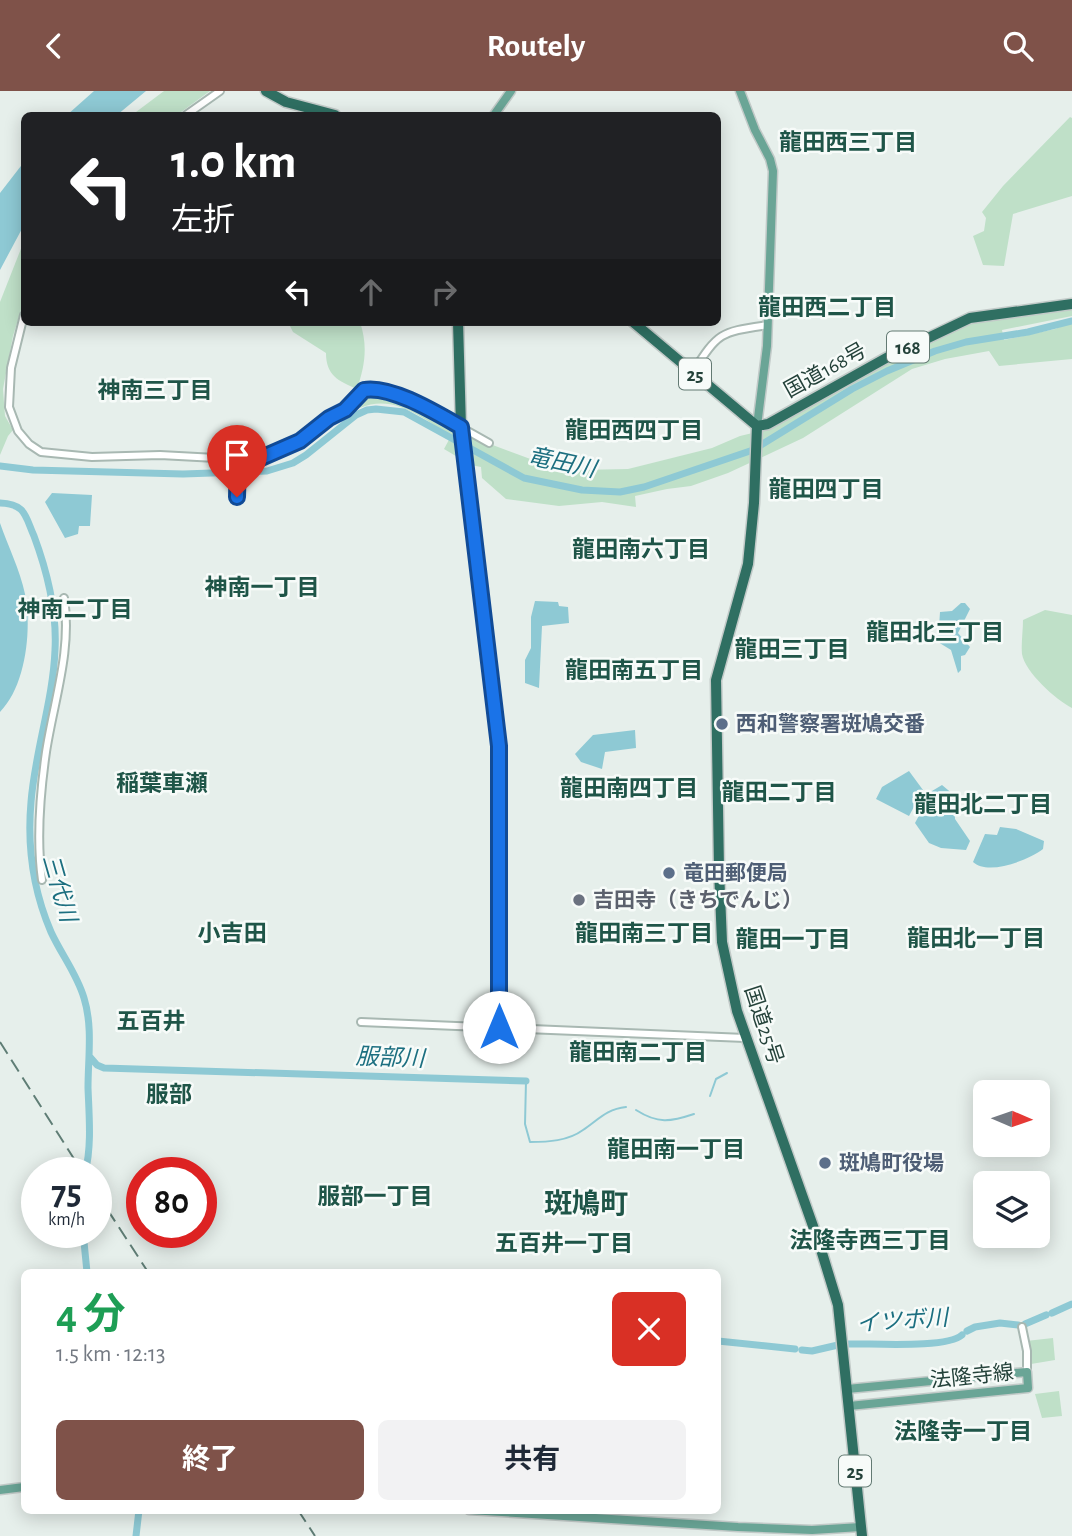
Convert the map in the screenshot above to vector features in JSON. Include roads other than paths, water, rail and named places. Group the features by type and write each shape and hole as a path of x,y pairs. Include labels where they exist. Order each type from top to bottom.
{"highway":[{"path":"266,91 286,102 324,112"},
{"name":"国道168号","path":"757,431 890,356 970,318 1072,304"},
{"path":"458,326 461,430 499,746 499,1027"},
{"name":"25","path":"638,326 757,431"},
{"name":"国道25号","path":"757,431 748,564 716,680 723,942 745,1038 838,1305 861,1532"}],"main road":[{"path":"496,112 510,91"},
{"path":"740,91 773,171 768,325 757,431"},
{"name":"法隆寺線","path":"848,1389 1027,1372 1028,1388 849,1406"},
{"path":"0,1490 21,1487"},
{"path":"532,1514 861,1532"}],"street":[{"path":"190,112 220,91"},
{"path":"693,372 712,343 723,334 768,325"},
{"path":"21,326 11,367 9,407 18,431 36,450 59,455 238,460 261,458 300,441 329,418 345,410 359,393 368,389 383,390 425,407 461,430 489,443"},
{"path":"237,497 239,436"},
{"path":"42,880 39,856 40,811 46,753 65,654 64,598"},
{"path":"361,1022 745,1038"},
{"path":"1022,1327 1027,1351 1027,1372"}],"water":[{"path":"94,91 146,91 121,112 70,112"},
{"path":"21,166 21,231 0,270 0,193"},
{"path":"52,493 92,495 90,526 79,526 78,534 65,538 45,502"},
{"path":"0,523 23,585 28,624 25,656 16,688 0,712"},
{"path":"535,601 558,602 559,606 568,607 569,623 542,626 539,688 525,683 525,660 531,648 531,617"},
{"path":"965,603 970,609 958,633 970,647 965,655 961,656 961,670 958,673 951,650 938,642 940,612 952,611"},
{"path":"635,730 636,748 605,752 602,769 581,762 575,754 593,735"},
{"path":"909,771 923,790 909,816 876,799 882,787"},
{"path":"942,785 954,795 955,819 970,841 966,850 941,848 929,843 915,823 932,791"},
{"path":"1000,827 1016,829 1044,841 1043,849 1019,862 998,867 980,866 973,862 985,834 997,835"}],"waterway":[{"name":"竜田川","path":"0,466 33,470 183,474 267,471 293,463 356,415 376,409 404,412 524,478 582,490 620,492 644,487 753,450 852,389 935,351 966,342 1028,332 1072,321"},
{"name":"三代川","path":"0,503 15,506 26,517 43,563 53,607 54,669 33,783 31,852 45,916 77,981 87,1009 90,1131 88,1157"},
{"name":"服部川","path":"90,1057 104,1068 526,1081"},
{"name":"服部川","path":"710,1096 716,1079 727,1073"},
{"name":"服部川","path":"526,1081 525,1124 530,1142 571,1137 608,1112 626,1107"},
{"name":"服部川","path":"636,1110 658,1120 678,1119 694,1114"},
{"name":"三代川","path":"85,1248 87,1269"},
{"name":"イツボ川","path":"1052,1313 1072,1304"},
{"name":"イツボ川","path":"1025,1324 1046,1315"},
{"name":"イツボ川","path":"967,1331 1000,1323 1018,1325"},
{"name":"イツボ川","path":"845,1344 924,1344 962,1335"},
{"name":"イツボ川","path":"721,1341 795,1349"},
{"name":"イツボ川","path":"802,1350 812,1351 838,1345"},
{"name":"三代川","path":"136,1536 139,1514"}],"railway":[{"path":"0,1042 73,1157"},
{"path":"112,1217 146,1269"},
{"path":"301,1514 315,1536"}],"place":[{"name":"西和警察署斑鳩交番","path":"722,724"},
{"name":"竜田郵便局","path":"669,873"},
{"name":"吉田寺（きちでんじ）","path":"579,900"},
{"name":"斑鳩町役場","path":"825,1163"}],"district":[{"name":"龍田西三丁目","path":"848,142"},
{"name":"龍田西二丁目","path":"827,307"},
{"name":"神南三丁目","path":"155,390"},
{"name":"龍田西四丁目","path":"634,430"},
{"name":"龍田四丁目","path":"826,489"},
{"name":"龍田南六丁目","path":"641,549"},
{"name":"神南一丁目","path":"262,587"},
{"name":"神南二丁目","path":"75,609"},
{"name":"龍田北三丁目","path":"935,632"},
{"name":"龍田三丁目","path":"792,649"},
{"name":"龍田南五丁目","path":"634,670"},
{"name":"稲葉車瀬","path":"162,783"},
{"name":"龍田南四丁目","path":"629,788"},
{"name":"龍田二丁目","path":"779,792"},
{"name":"龍田北二丁目","path":"983,804"},
{"name":"小吉田","path":"232,933"},
{"name":"龍田南三丁目","path":"644,933"},
{"name":"龍田北一丁目","path":"976,938"},
{"name":"龍田一丁目","path":"793,939"},
{"name":"五百井","path":"151,1021"},
{"name":"龍田南二丁目","path":"638,1052"},
{"name":"服部","path":"169,1094"},
{"name":"龍田南一丁目","path":"676,1149"},
{"name":"服部一丁目","path":"375,1196"},
{"name":"斑鳩町","path":"586,1203"},
{"name":"法隆寺西三丁目","path":"870,1240"},
{"name":"五百井一丁目","path":"564,1243"},
{"name":"法隆寺一丁目","path":"963,1431"}]}
